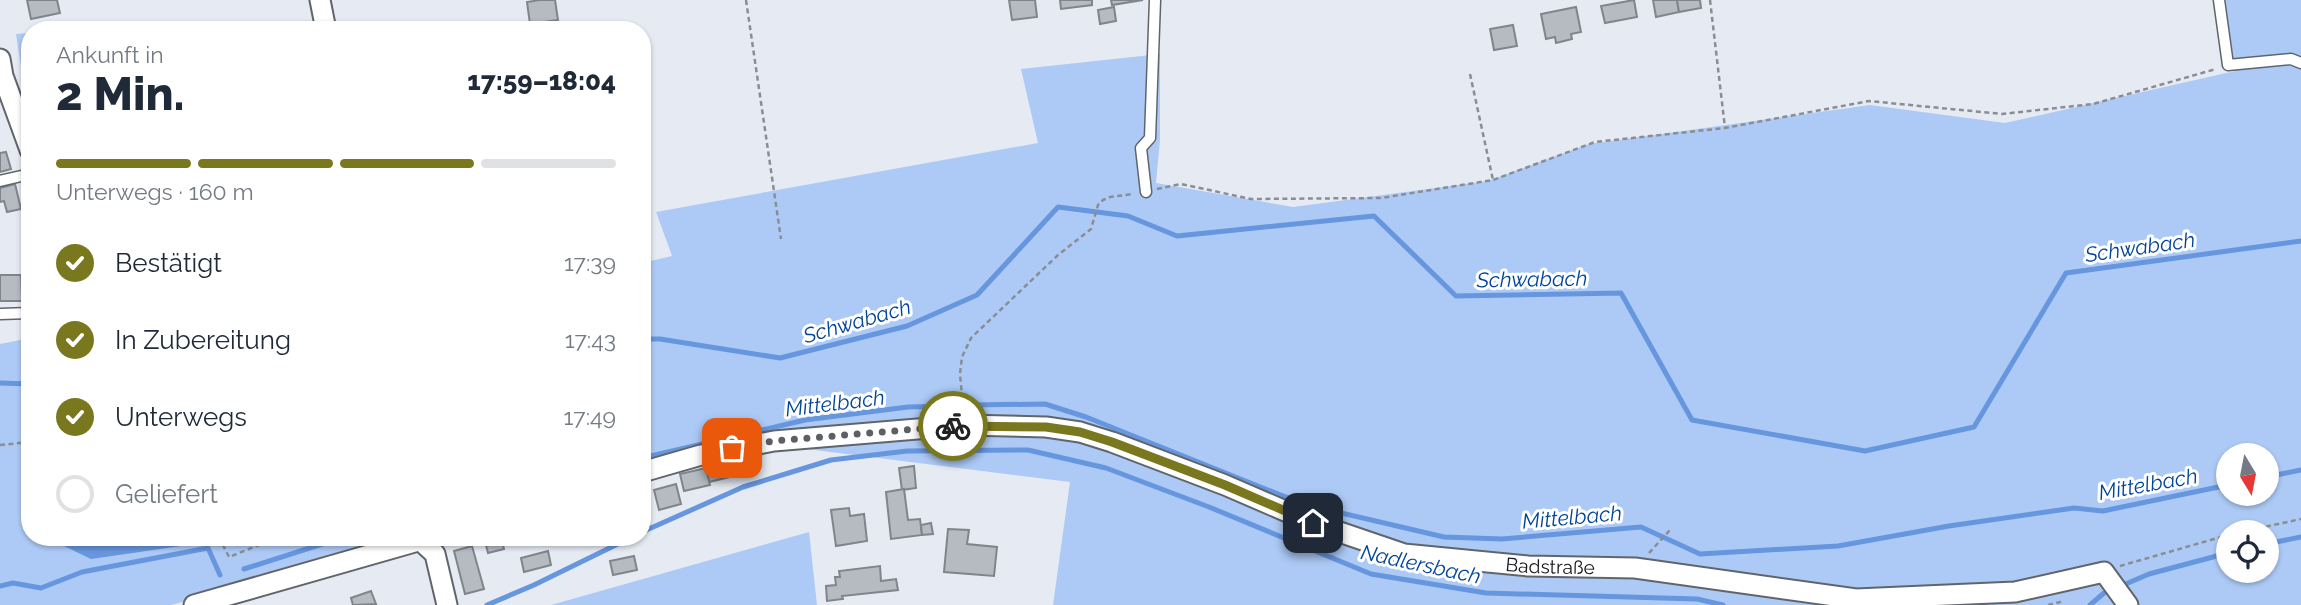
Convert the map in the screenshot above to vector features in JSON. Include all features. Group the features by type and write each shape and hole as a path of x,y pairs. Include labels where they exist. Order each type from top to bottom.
{"street":[{"path":"320,0 324,21"},
{"path":"1,71 21,125"},
{"name":"Badstraße","path":"651,469 701,455 774,441 965,425 1046,427 1080,432 1112,442 1225,485 1313,523 1404,554 1528,566 1635,568 1856,598 2015,592 2107,576"},
{"path":"194,605 397,546"},
{"path":"430,546 435,554 447,605"},
{"path":"2107,576 2127,602"}],"lane":[{"path":"1146,192 1141,148 1150,138 1155,0"},
{"path":"2219,0 2228,65 2291,59 2301,63"},
{"path":"0,181 21,176"},
{"path":"0,314 21,313"}],"path":[{"path":"746,0 781,239"},
{"path":"1710,0 1725,128"},
{"path":"965,425 960,374 962,357 971,338 1058,255 1091,229 1098,205 1110,197 1181,184 1251,199 1381,198 1493,180 1595,142 1725,128 1869,102 2002,114 2093,104 2228,65"},
{"path":"1470,74 1493,180"},
{"path":"0,445 21,443"},
{"path":"2279,524 2301,519"},
{"path":"1656,546 1671,530"},
{"path":"2107,576 2216,539"},
{"path":"224,546 229,557 256,546"}],"shaded area":[{"path":"2225,0 2301,0 2301,605 1053,605 1070,482 775,445 651,478 651,261 672,256 656,212 1038,143 1021,69 1160,54 1160,140 1156,183 1293,207 1488,181 1589,144 1870,105 2005,123 2235,71"},
{"path":"16,34 21,34 21,66"},
{"path":"21,340 21,546 391,546 171,605 0,605 0,344"},
{"path":"809,532 817,605 551,605"}],"water":[{"path":"64,546 181,546 91,559"}],"building":[{"path":"27,0 57,0 60,13 31,19"},
{"path":"555,0 558,20 530,21 527,2"},
{"path":"1009,0 1035,0 1037,17 1012,20"},
{"path":"1060,0 1092,0 1092,5 1061,9"},
{"path":"1111,0 1143,0 1112,5"},
{"path":"1634,0 1637,17 1605,23 1601,6"},
{"path":"1653,0 1677,0 1679,12 1656,17"},
{"path":"1677,0 1700,0 1701,8 1679,12"},
{"path":"1114,7 1116,21 1100,24 1098,10"},
{"path":"1576,7 1581,32 1571,34 1572,39 1556,43 1555,37 1546,39 1541,14"},
{"path":"1513,25 1517,46 1494,50 1490,29"},
{"path":"6,152 11,169 0,172 0,153"},
{"path":"15,184 21,209 7,212 4,201 0,202 0,188"},
{"path":"0,275 21,275 21,301 0,301"},
{"path":"730,462 734,476 709,482 706,468"},
{"path":"914,466 916,488 902,490 899,468"},
{"path":"706,468 710,485 684,491 680,474"},
{"path":"676,484 681,504 659,510 654,490"},
{"path":"904,489 908,520 920,519 922,535 891,539 886,492"},
{"path":"849,508 850,516 864,514 867,541 836,546 831,510"},
{"path":"931,523 933,534 922,535 921,525"},
{"path":"948,529 969,530 967,544 997,547 994,576 944,572"},
{"path":"472,546 484,589 465,594 454,551"},
{"path":"486,546 503,546 504,549 488,553"},
{"path":"548,551 551,565 524,572 521,558"},
{"path":"634,556 637,570 613,575 610,561"},
{"path":"880,566 881,581 896,579 898,590 842,596 843,599 827,601 826,586 836,585 835,577 840,577 839,571"},
{"path":"371,591 376,604 353,605 351,598"}],"waterway":[{"name":"Schwabach","path":"651,339 780,358 907,326 977,295 1058,207 1128,216 1177,236 1374,216 1456,296 1621,293 1692,420 1865,451 1974,427 2066,273 2301,241"},
{"name":"Schwabach","path":"0,383 21,384"},
{"name":"Mittelbach","path":"972,405 1045,404 1086,417 1303,504 1444,537 1502,539 1641,527 1700,554 1838,546 1949,526 2074,508 2103,511 2216,487"},
{"name":"Mittelbach","path":"651,456 805,420 908,407 950,406"},
{"name":"Nadlersbach","path":"651,528 743,487 831,460 907,451 1028,450 1106,468 1371,574 1486,593 1697,599 1723,605"},
{"name":"Mittelbach","path":"2279,474 2301,470"},
{"name":"Nadlersbach","path":"2279,541 2301,537"},
{"name":"Mittelbach","path":"244,569 316,546"},
{"name":"Nadlersbach","path":"487,605 614,546"},
{"name":"Mittelbach","path":"0,586 13,583 41,588 82,572 208,548 220,575"},
{"name":"Nadlersbach","path":"2121,586 2149,574 2216,556"},
{"name":"Nadlersbach","path":"2090,605 2112,590"}],"way so far":[{"path":"732,448 774,441 953,426"}],"route":[{"path":"953,426 1046,427 1080,432 1225,485 1313,523"}]}
